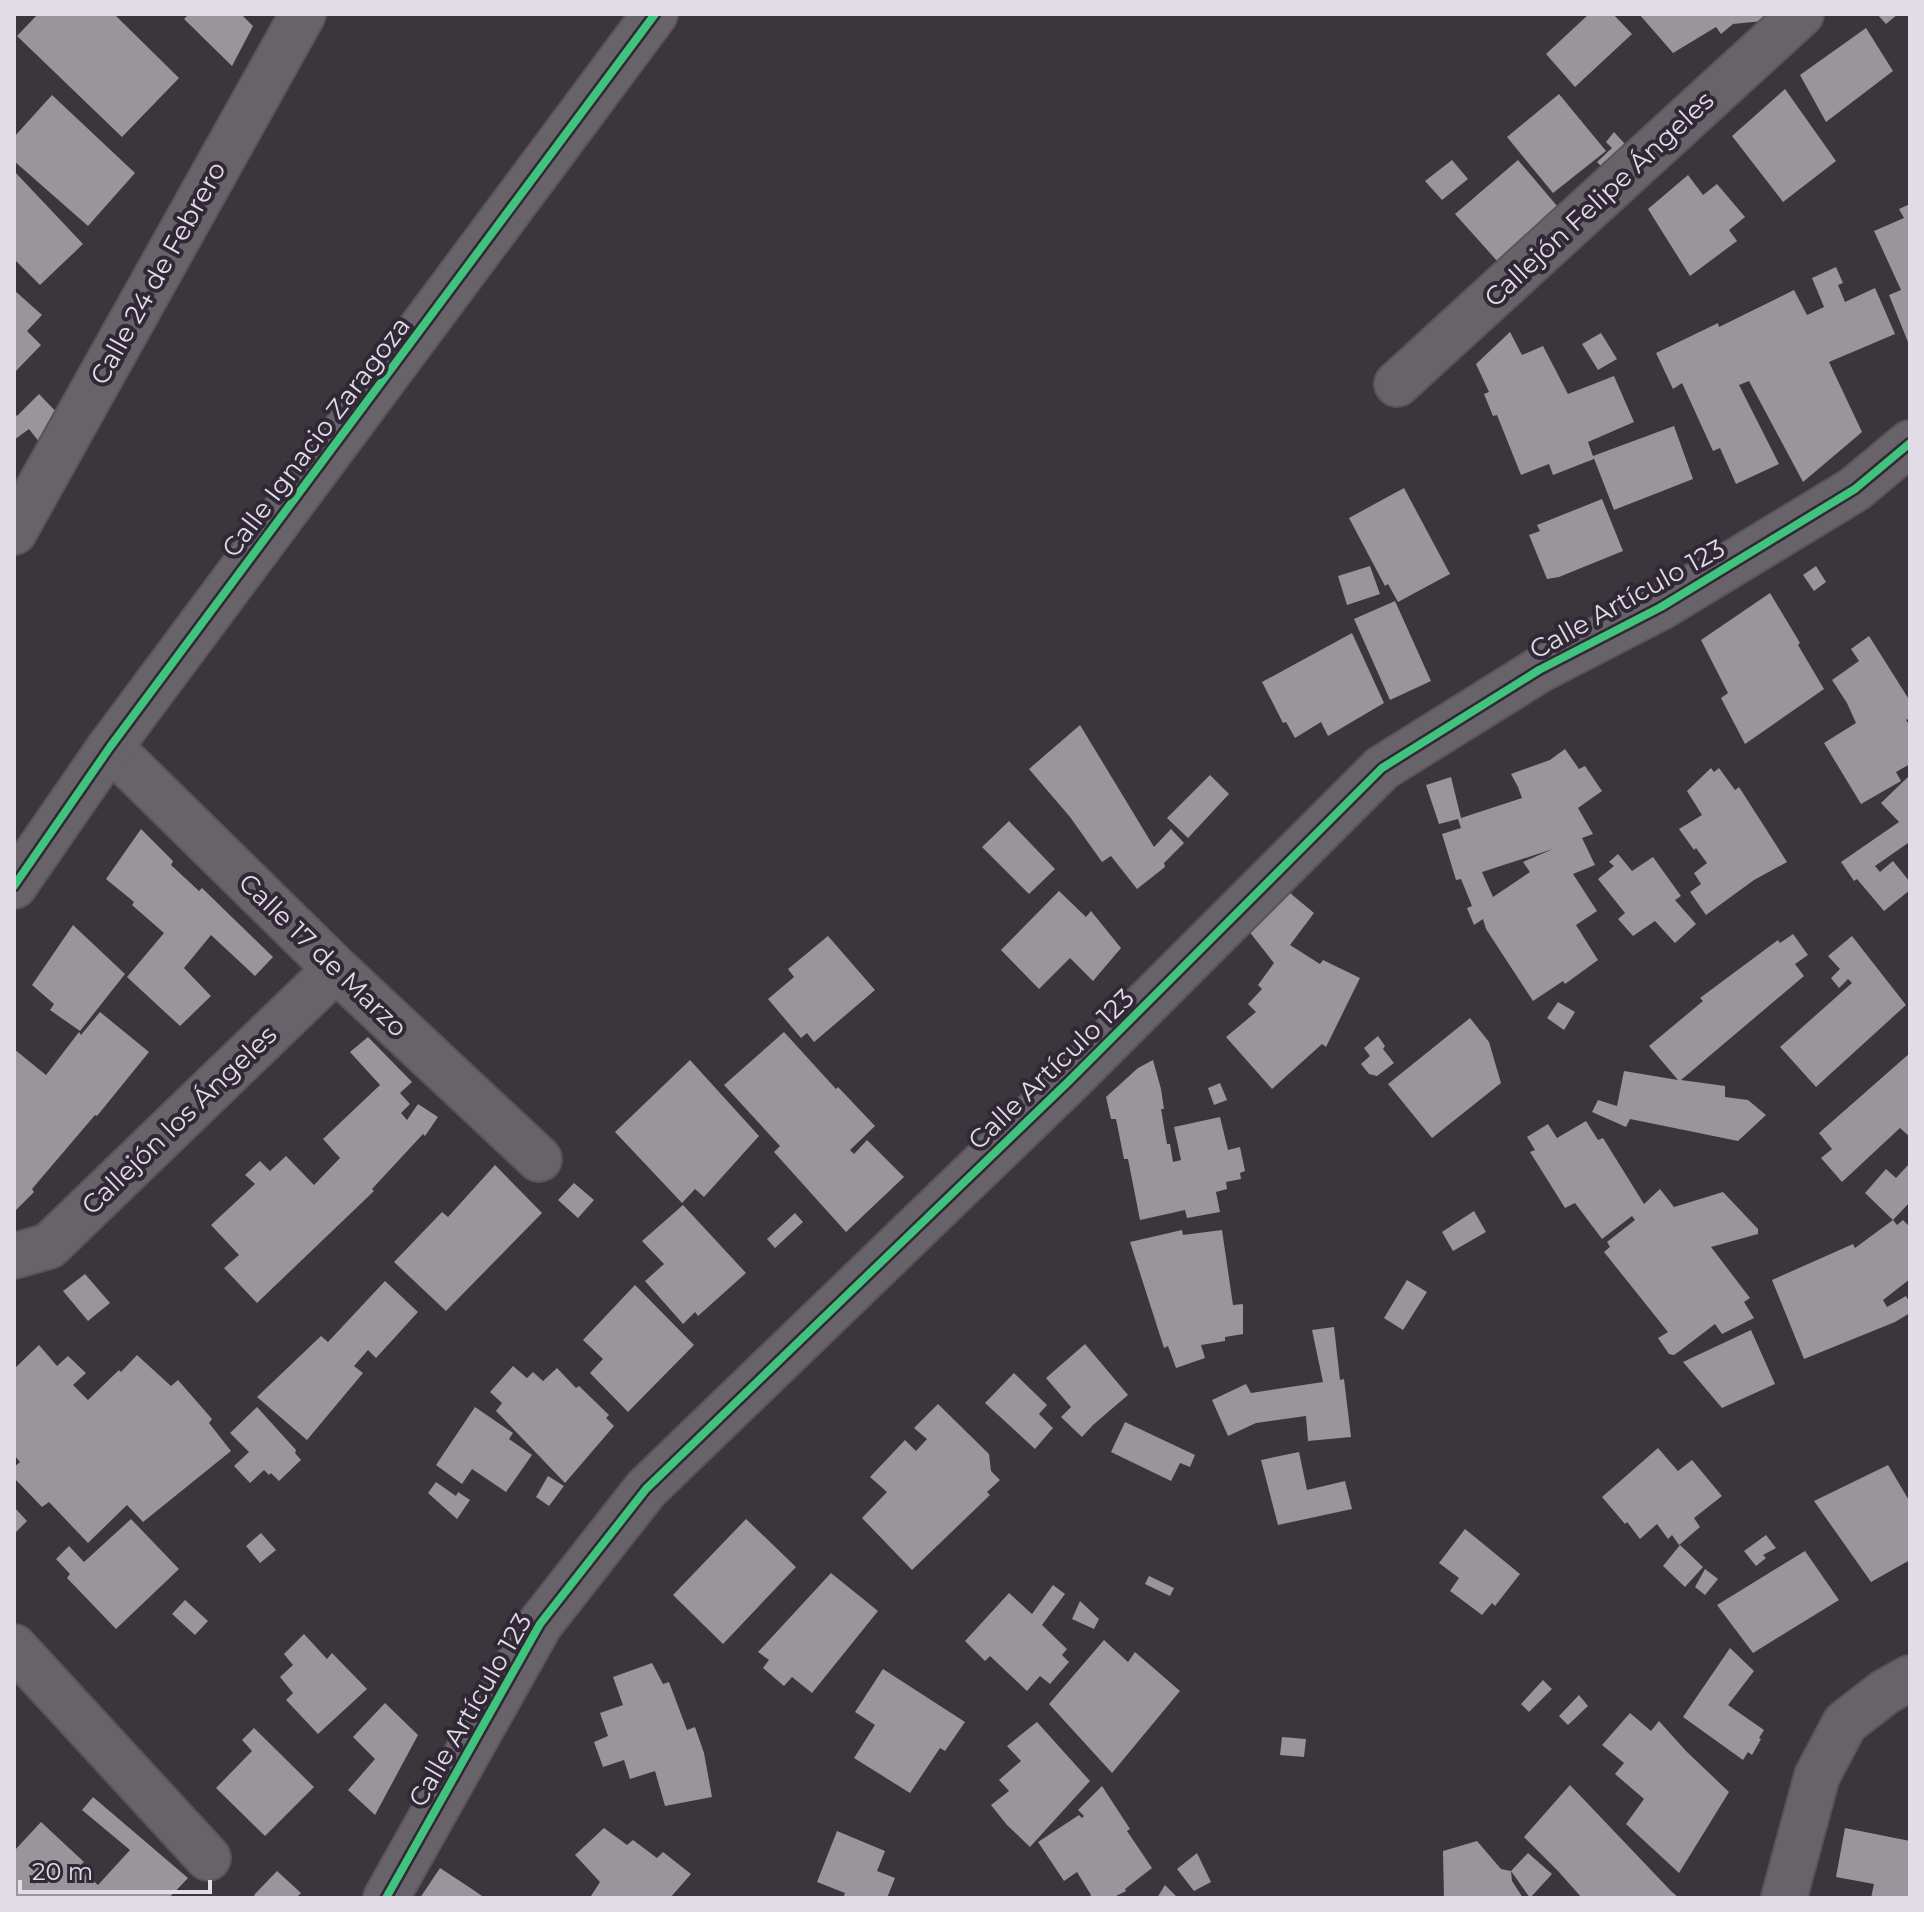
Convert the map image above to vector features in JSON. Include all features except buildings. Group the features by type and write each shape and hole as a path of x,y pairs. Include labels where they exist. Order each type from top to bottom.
{"street":[{"name":"Calle 24 de Febrero","path":"14,532 303,14"},
{"name":"Calle Ignacio Zaragoza","path":"14,886 110,747 655,14"},
{"name":"Callejón Felipe Ángeles","path":"1397,384 1801,14"},
{"name":"Calle Artículo 123","path":"386,1898 540,1624 646,1489 1069,1081 1382,768 1539,670 1661,607 1855,489 1910,443"},
{"name":"Calle 17 de Marzo","path":"110,747 336,969 539,1159"},
{"name":"Callejón los Ángeles","path":"14,1256 49,1246 336,969"},
{"path":"14,1647 208,1858"},
{"path":"1784,1898 1817,1776 1845,1723 1885,1692 1910,1678"}],"cycle path":[{"path":"14,886 110,747 655,14"},
{"path":"386,1898 540,1624 646,1489 1069,1081 1382,768 1539,670 1661,607 1855,489 1910,443"}]}
